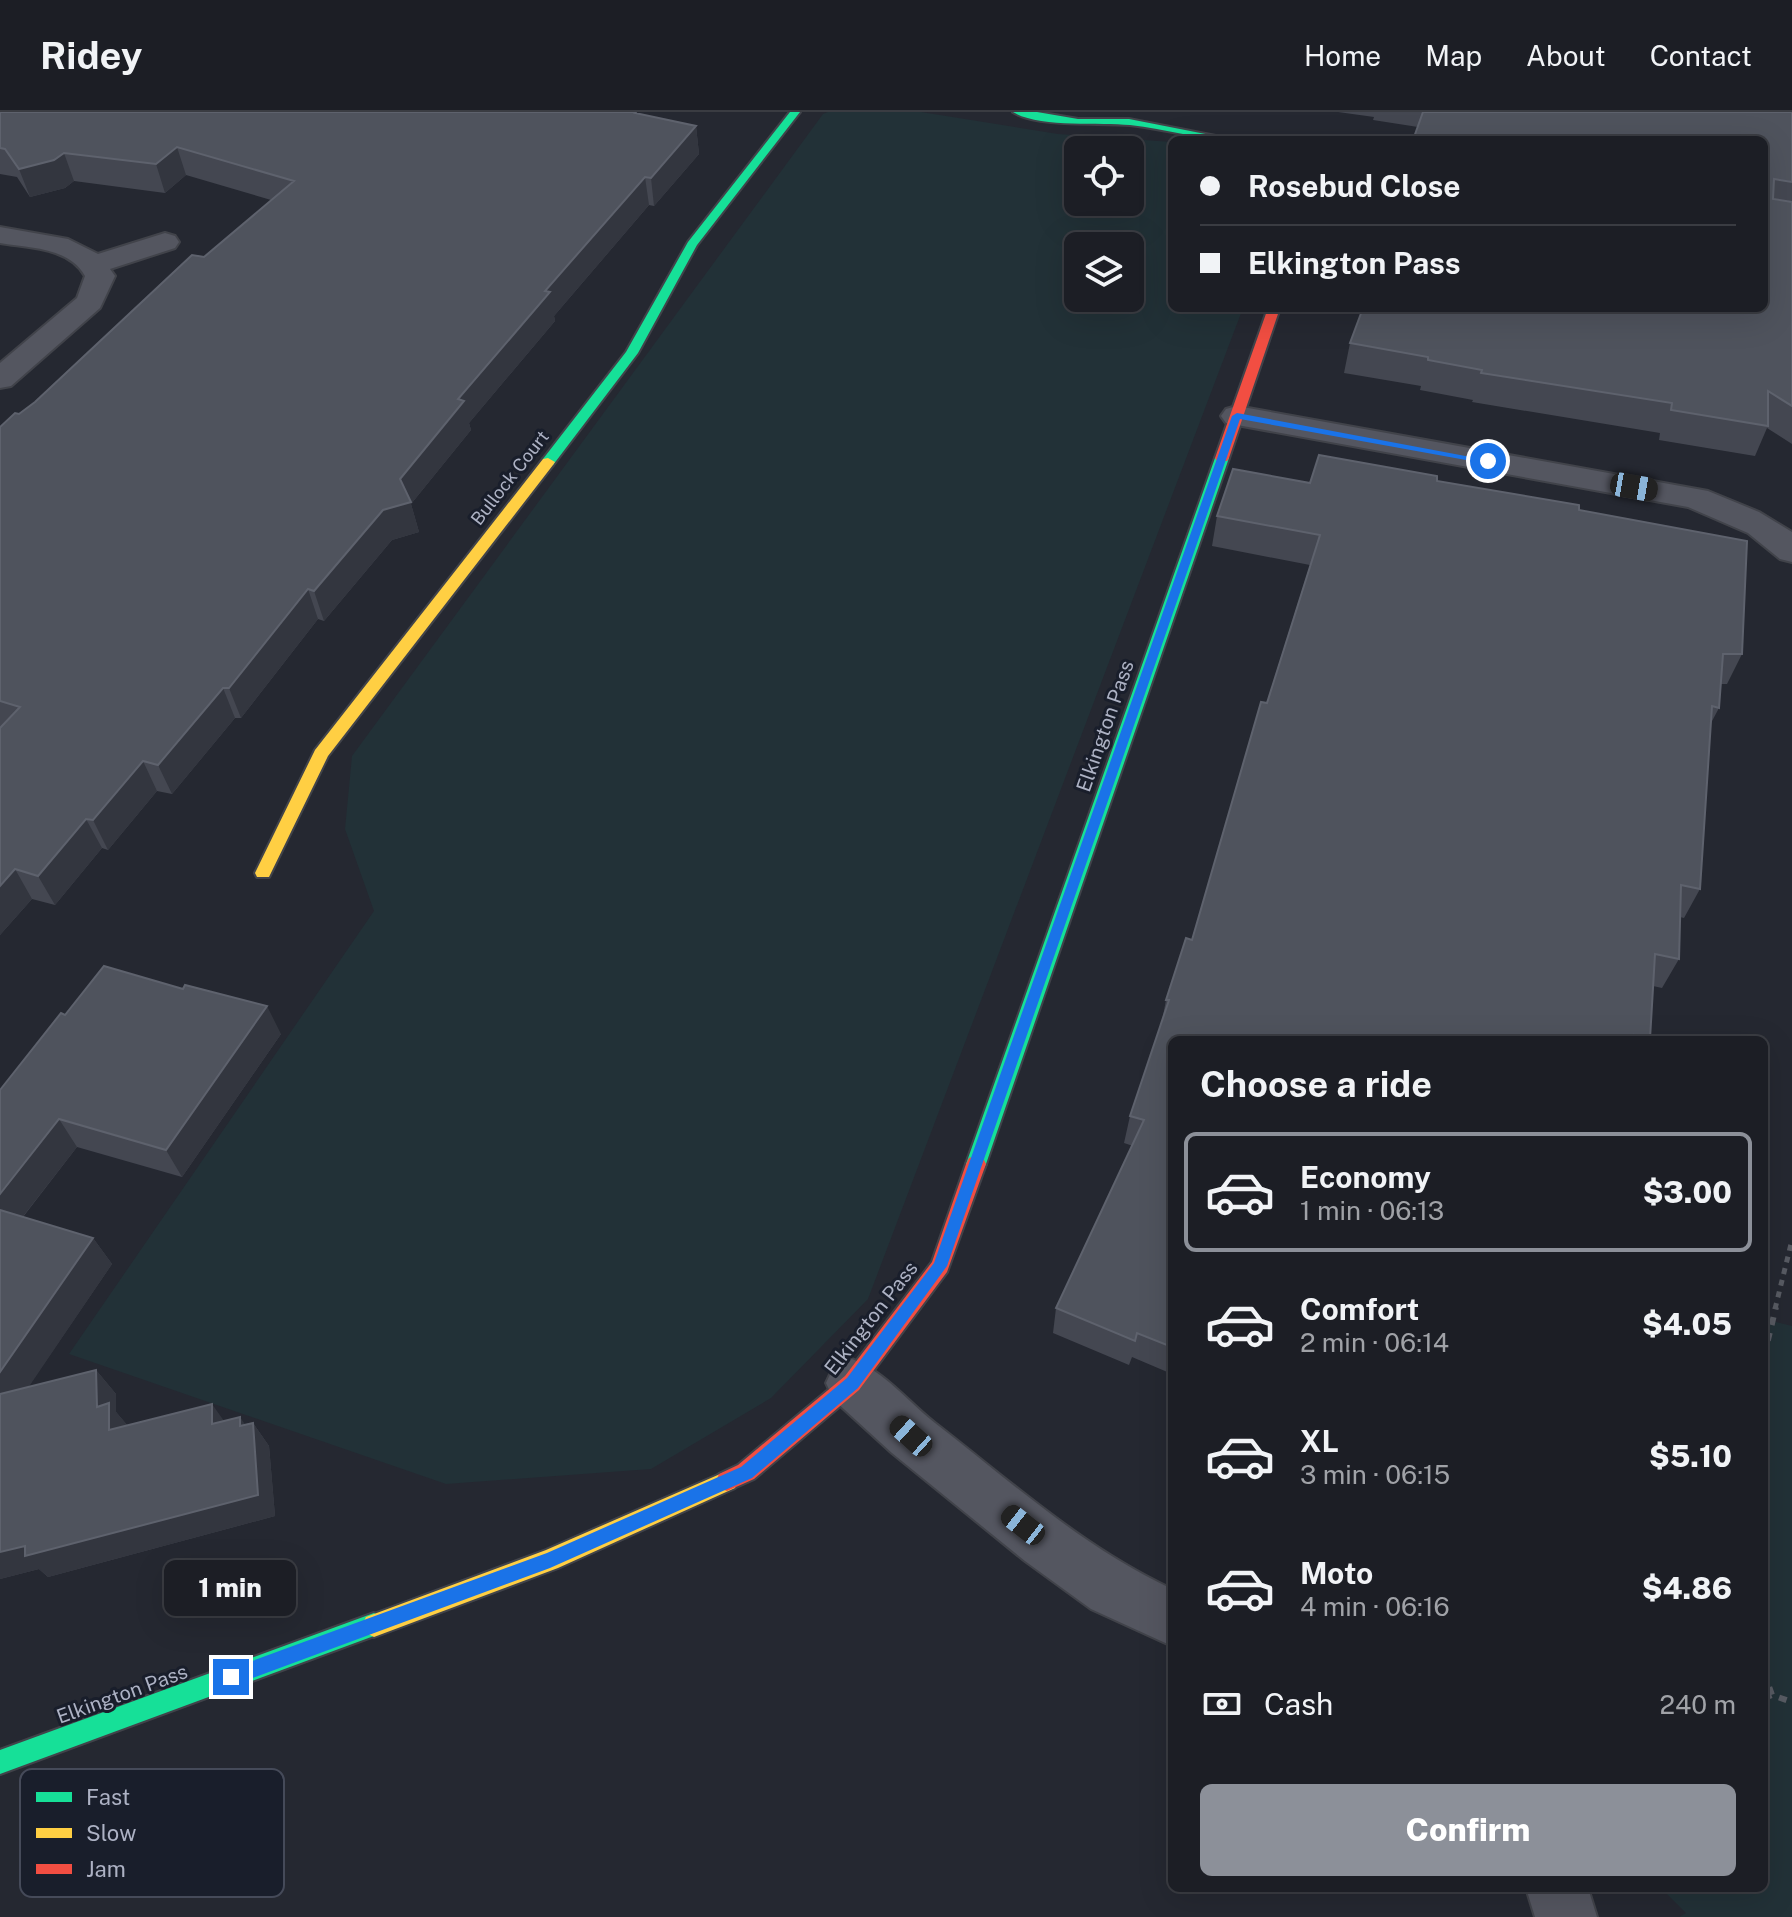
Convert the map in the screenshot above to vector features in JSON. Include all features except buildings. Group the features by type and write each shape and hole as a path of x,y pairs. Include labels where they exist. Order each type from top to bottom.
{"street":[{"name":"Bullock Court","path":"263,873 321,754 632,353 653,320 671,278 691,245 795,112"},
{"path":"1018,112 1078,122 1129,122 1208,136"},
{"path":"0,235 85,253 100,276 90,302 0,379"},
{"path":"95,264 165,242"},
{"name":"Elkington Pass","path":"0,1762 550,1560 746,1472 852,1383 940,1266 1273,312"},
{"path":"1237,416 1696,498 1744,516 1784,542 1792,551"},
{"path":"852,1383 911,1436 1044,1542 1111,1589 1168,1616"},
{"path":"1558,1892 1566,1917"}],"path":[{"path":"1768,1339 1792,1240"},
{"path":"1768,1697 1792,1702"}],"shaded area":[{"path":"921,112 1086,136 1064,136 1064,216 1144,216 1144,140 1168,142 1168,312 1241,312 868,1299 771,1398 651,1469 446,1484 69,1354 374,911 345,829 352,756 823,114"},
{"path":"1768,1320 1792,1326 1792,1917 1679,1917 1686,1913 1665,1892 1768,1892"}],"traffic: fast":[{"path":"548,462 632,353 692,244 795,112"},
{"path":"1018,112 1078,122 1129,122 1208,136"},
{"path":"976,1164 1222,458"},
{"path":"0,1762 374,1625"}],"traffic: slow":[{"path":"263,873 321,754 548,462"},
{"path":"374,1625 550,1560 727,1481"}],"traffic: jam":[{"path":"1222,458 1273,312"},
{"path":"727,1481 746,1472 852,1383 940,1266 976,1164"}],"route":[{"path":"231,1677 550,1560 746,1472 852,1383 940,1266 1237,416 1488,461"}]}
